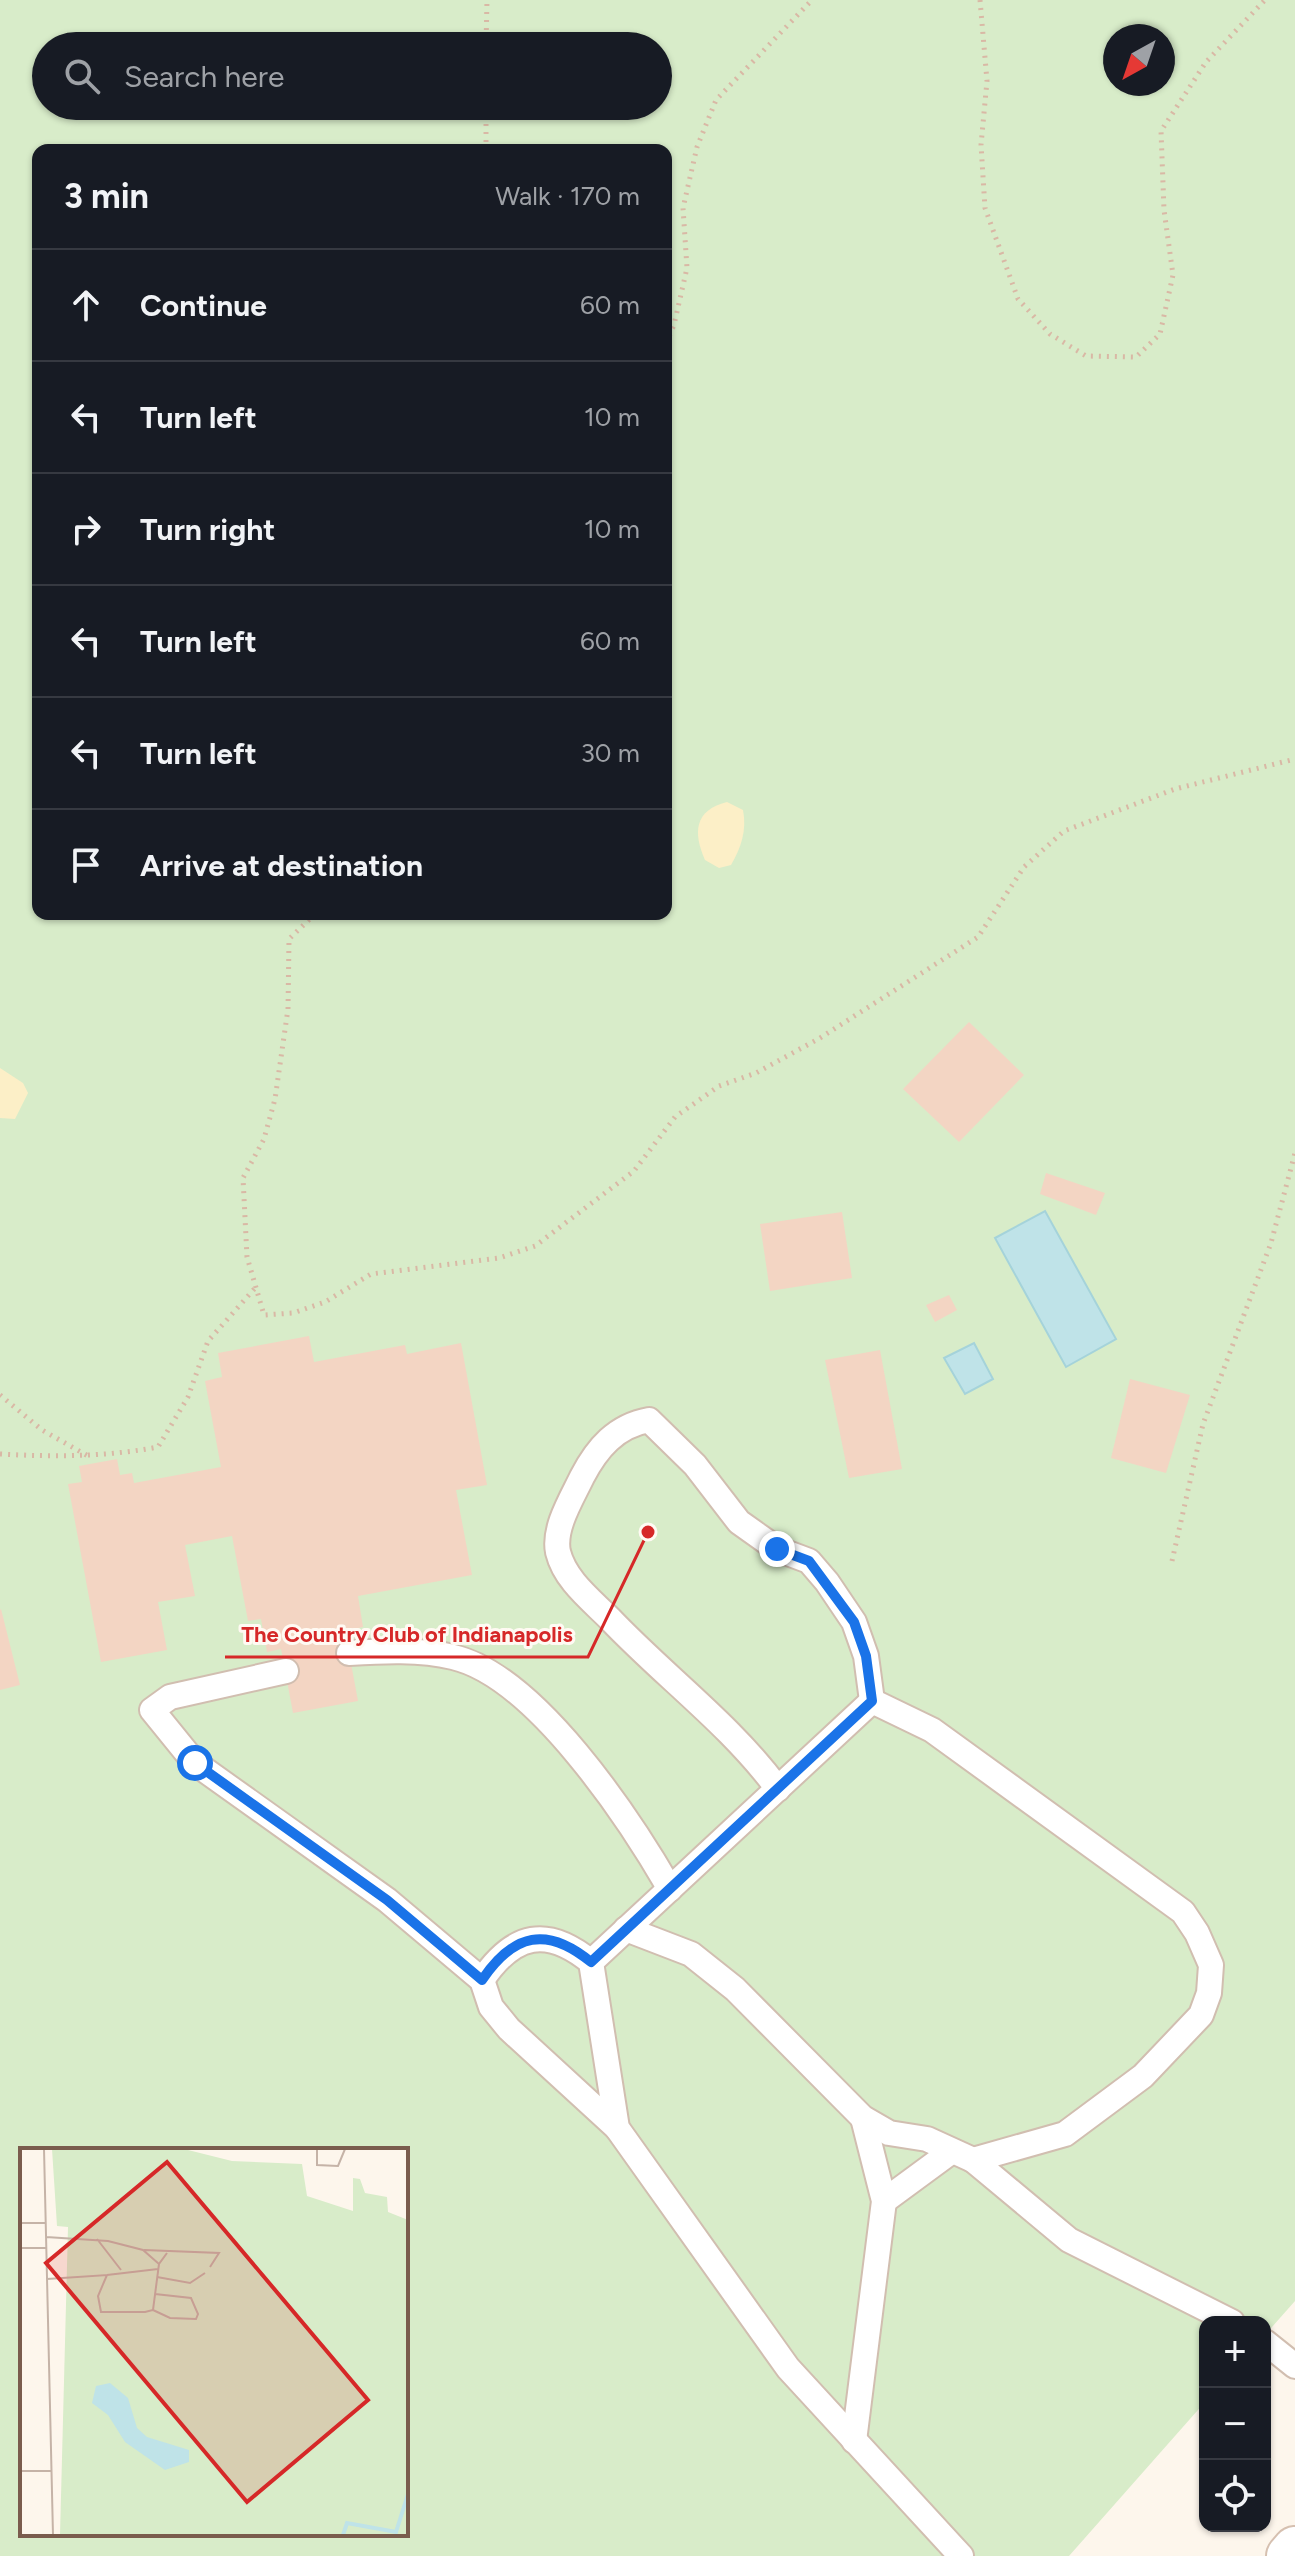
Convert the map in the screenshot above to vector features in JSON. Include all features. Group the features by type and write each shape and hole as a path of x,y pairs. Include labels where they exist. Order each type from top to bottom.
{"main road":[{"path":"1289,2556 1295,2549"}],"lane":[{"path":"778,1789 759,1763 645,1656 567,1574 557,1549 564,1512 608,1438 632,1423 649,1420 695,1465 739,1522 777,1549 809,1561 854,1622 866,1656 872,1701"},
{"path":"349,1653 389,1651 453,1657 498,1675 545,1719 619,1808 670,1889"},
{"path":"286,1671 170,1697 152,1710 195,1763 387,1900 482,1980 491,2007 509,2029 617,2128 788,2368 961,2556"},
{"path":"591,1962 872,1701"},
{"path":"872,1701 932,1730 1183,1912 1197,1933 1211,1965 1209,1993 1201,2015 1143,2076 1065,2134 963,2155 884,2201"},
{"path":"626,1929 691,1954 724,1981 863,2118 889,2133 927,2139 963,2155 1069,2240 1220,2316"},
{"path":"482,1980 502,1954 521,1941 547,1939 571,1945 591,1962 617,2128"},
{"path":"854,2441 884,2201 863,2118"},
{"path":"1271,2347 1295,2366"}],"path":[{"path":"486,32 487,0"},
{"path":"672,330 687,268 683,208 697,147 716,100 812,0"},
{"path":"980,0 987,81 981,145 985,208 1018,299 1050,334 1086,356 1136,357 1160,334 1173,275 1164,210 1161,131 1206,62 1265,0"},
{"path":"486,120 486,144"},
{"path":"309,920 289,939 288,1009 275,1099 264,1139 243,1178 247,1257 264,1315 293,1313 325,1302 371,1274 499,1258 535,1246 634,1171 675,1117 719,1086 756,1073 820,1038 978,937 1024,867 1064,831 1175,789 1295,759"},
{"path":"1172,1561 1203,1424 1271,1243 1295,1153"},
{"path":"0,1454 89,1456 158,1447 188,1397 208,1341 256,1287"},
{"path":"0,1395 42,1430 89,1456"}],"green space":[{"path":"0,0 1295,0 1295,2301 1271,2328 1271,2316 1199,2316 1199,2409 1069,2556 0,2556"}],"sand":[{"path":"727,802 743,810 744,832 731,865 719,868 705,860 698,832 702,817"},
{"path":"0,1068 23,1083 28,1093 15,1119 0,1118"}],"water":[{"path":"1045,1211 1116,1339 1066,1367 995,1238"},
{"path":"974,1343 993,1379 965,1394 944,1358"}],"building":[{"path":"969,1022 1024,1075 959,1142 903,1089"},
{"path":"1046,1173 1105,1193 1096,1215 1040,1194"},
{"path":"842,1212 852,1278 770,1291 760,1224"},
{"path":"949,1295 957,1310 935,1322 926,1305"},
{"path":"309,1336 314,1362 405,1345 407,1354 461,1343 487,1485 456,1490 472,1575 358,1596 363,1627 345,1631 358,1701 293,1713 281,1649 267,1652 261,1619 248,1621 232,1536 185,1545 195,1596 158,1602 167,1650 101,1662 68,1484 82,1482 79,1466 117,1459 120,1475 132,1473 134,1483 221,1467 205,1381 222,1377 218,1353"},
{"path":"880,1350 902,1469 849,1478 825,1360"},
{"path":"1130,1379 1190,1395 1166,1473 1111,1458"},
{"path":"0,1610 20,1685 0,1690"}],"place":[{"name":"The Country Club of Indianapolis","path":"648,1532"}],"route":[{"path":"195,1763 387,1900 482,1980 502,1954 521,1941 547,1939 571,1945 591,1962 872,1701 866,1656 854,1622 809,1561 777,1549"}]}
